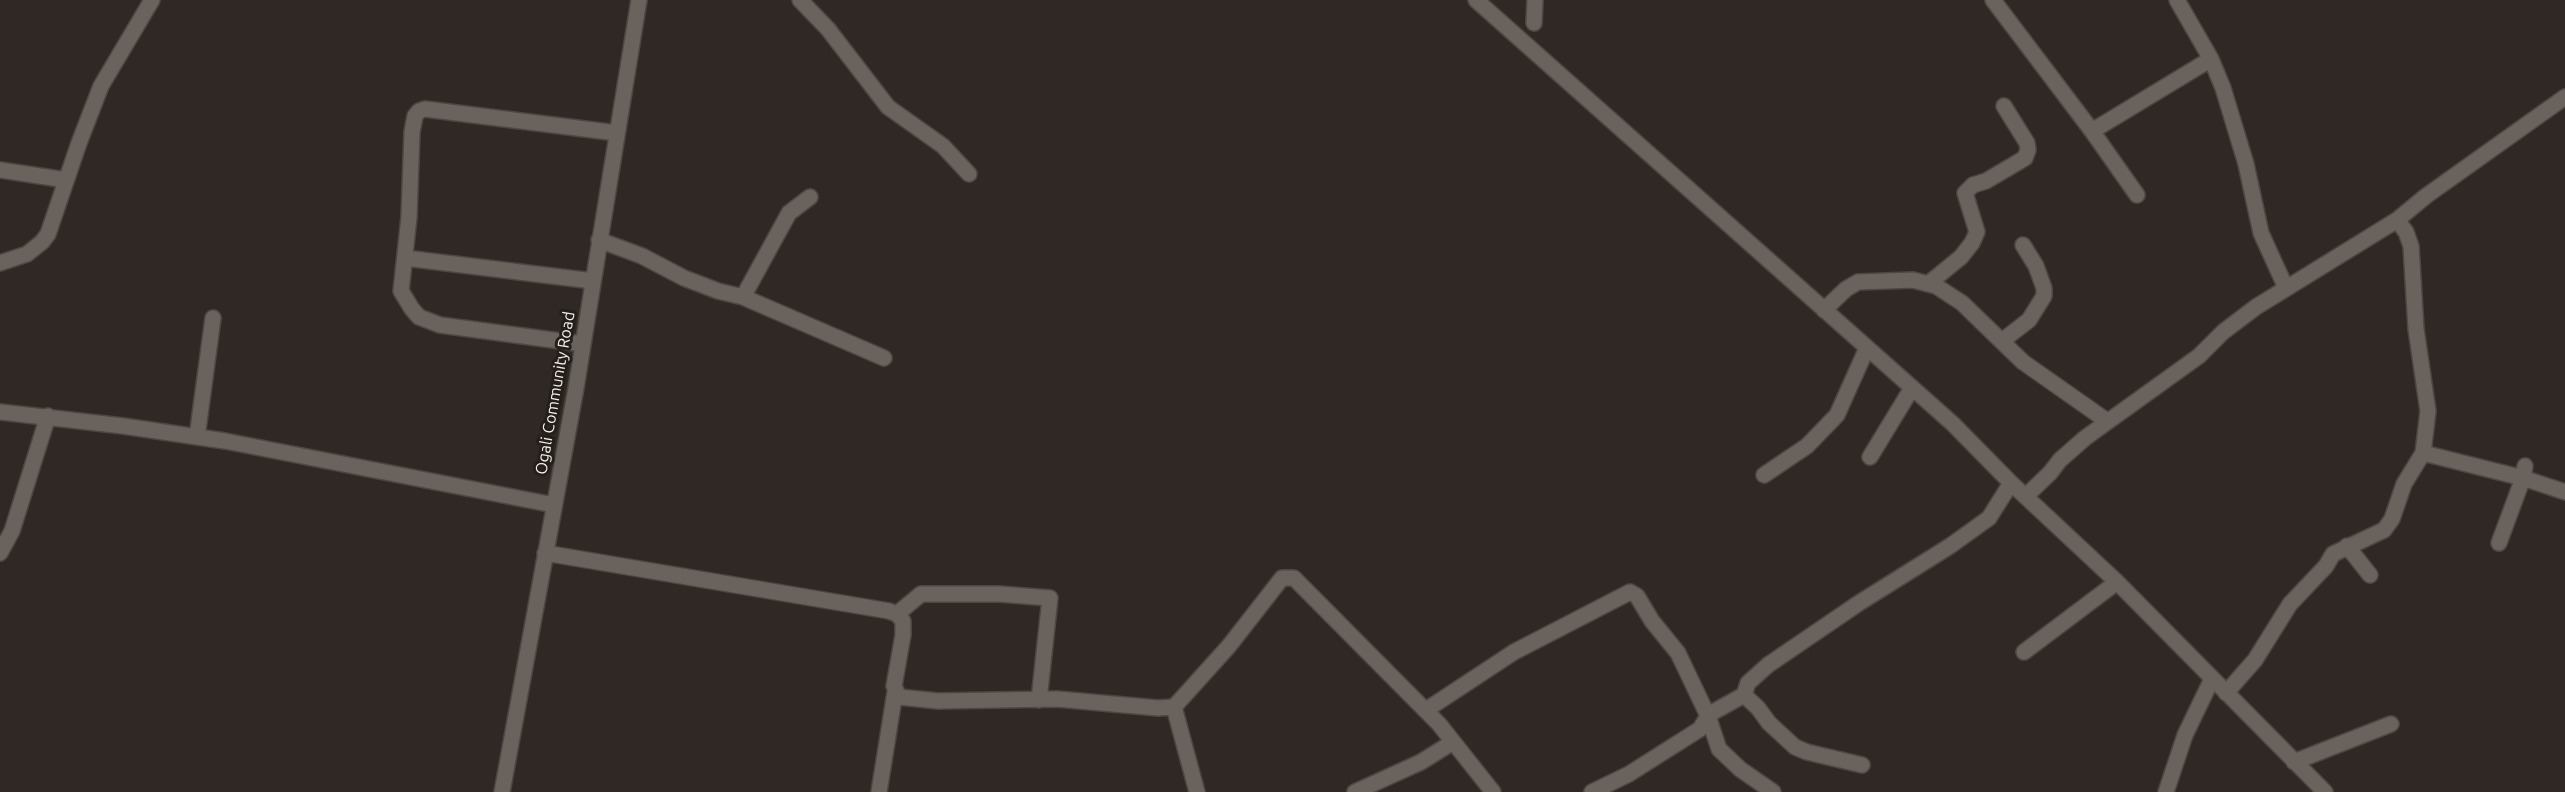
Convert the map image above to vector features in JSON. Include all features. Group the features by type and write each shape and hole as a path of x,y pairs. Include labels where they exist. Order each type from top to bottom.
{"street":[{"path":"0,264 27,254 48,234 101,86 152,0"},
{"name":"Ogali Community Road","path":"502,792 582,344 639,0"},
{"path":"800,0 828,29 888,107 943,146 969,174"},
{"path":"1476,0 1953,424 2011,483 2027,495 2117,582 2325,792"},
{"path":"1534,23 1535,0"},
{"path":"1993,0 2092,131 2137,195"},
{"path":"2177,0 2211,59 2234,120 2261,233 2286,288"},
{"path":"2092,131 2211,59"},
{"path":"2027,495 2060,460 2107,421 2199,356 2223,332 2256,307 2397,220 2426,196 2565,97"},
{"path":"1928,284 1961,256 1972,243 1977,232 1965,193 1973,185 1986,181 2025,158 2028,150 2027,143 2004,106"},
{"path":"582,344 440,325 419,317 401,291 412,132 415,116 419,111 425,109 618,134"},
{"path":"0,170 66,180"},
{"path":"743,297 789,213 810,197"},
{"path":"2226,693 2255,660 2290,604 2326,566 2333,554 2384,530 2392,519 2404,484 2423,453 2428,411 2416,329 2411,246 2406,232 2397,220"},
{"path":"599,240 642,256 701,285 743,297 884,358"},
{"path":"2002,342 2029,320 2044,296 2044,288 2037,266 2024,245"},
{"path":"405,258 592,281"},
{"path":"1824,310 1846,289 1858,282 1913,280 1936,286 1962,303 2024,362 2107,421"},
{"path":"197,437 213,318"},
{"path":"1764,475 1807,446 1837,415 1868,348"},
{"path":"1870,457 1912,388"},
{"path":"0,412 48,416 197,437 554,504"},
{"path":"0,553 12,531 48,416"},
{"path":"2423,453 2524,472 2565,492"},
{"path":"2499,543 2524,472"},
{"path":"1592,792 1629,774 1692,735 1700,729 1708,716 1744,695 1748,683 1768,665 1989,518 2011,483"},
{"path":"2347,546 2370,575"},
{"path":"545,553 897,614 903,621 903,635 879,792"},
{"path":"895,692 899,697 938,701 1057,699 1158,708 1174,707 1229,646 1282,578 1294,578 1426,710 1493,792"},
{"path":"2024,652 2117,582"},
{"path":"1426,710 1514,652 1630,592 1637,596 1652,621 1678,652 1708,716 1719,749 1766,790"},
{"path":"897,614 921,594 999,594 1050,598 1039,700"},
{"path":"2166,792 2185,735 2212,679"},
{"path":"1744,695 1752,700 1769,723 1795,747 1862,765"},
{"path":"1174,707 1197,792"},
{"path":"2294,762 2391,723"},
{"path":"1355,792 1421,762 1452,741"}]}
